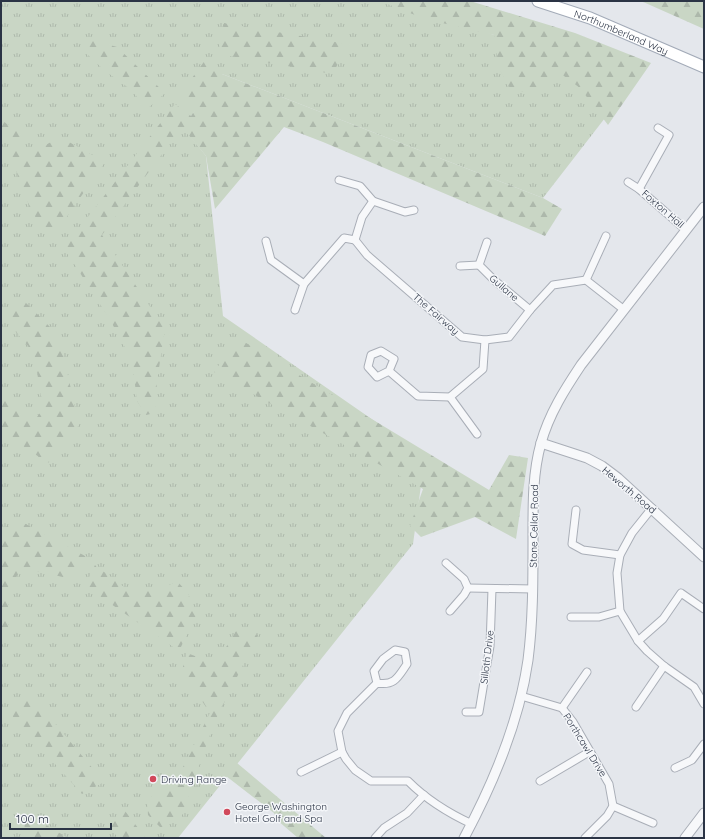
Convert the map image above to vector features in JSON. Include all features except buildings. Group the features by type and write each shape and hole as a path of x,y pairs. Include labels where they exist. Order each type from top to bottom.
{"main road":[{"name":"Northumberland Way","path":"538,1 590,18 704,67"}],"street":[{"name":"Foxton Hall","path":"639,189 669,135 658,128"},
{"path":"339,180 360,186 373,201 404,212 414,210"},
{"name":"Foxton Hall","path":"628,182 639,189 686,230"},
{"path":"295,310 304,284 344,238 356,240 362,217 373,201"},
{"name":"Stone Cellar Road","path":"464,838 496,773 512,729 521,696 530,637 533,589 533,503 535,476 541,443 550,418 581,365 704,207"},
{"path":"606,236 586,280 624,309"},
{"name":"The Fairway","path":"356,240 367,256 462,337 485,340 509,337 530,310 553,285 586,280"},
{"path":"266,241 268,261 304,284"},
{"path":"460,266 479,265 487,242"},
{"name":"Gullane","path":"479,265 494,280 530,310"},
{"path":"389,371 418,396 450,397 483,369 485,340"},
{"path":"450,397 477,434"},
{"name":"Heworth Road","path":"541,443 587,458 602,466 652,508 704,557"},
{"path":"652,508 632,533 620,555 617,573 620,611 638,641 647,651 664,666 694,687 704,704"},
{"path":"576,510 572,544 583,550 620,555"},
{"path":"446,563 464,579 468,588"},
{"path":"468,588 533,589"},
{"path":"450,611 468,588"},
{"name":"Silloth Drive","path":"466,712 479,712 490,646 492,589"},
{"path":"638,641 663,619 681,593 704,609"},
{"path":"571,617 599,618 620,611"},
{"path":"395,650 405,652 408,664 395,681 385,684 377,683 374,671 382,659 395,650"},
{"path":"636,707 664,666"},
{"path":"562,708 587,672"},
{"path":"377,683 347,713 338,731 342,752 346,760 354,770 371,781 408,781 448,813 472,824"},
{"name":"Porthcawl Drive","path":"521,696 562,708 573,722 589,752 609,784 613,806"},
{"path":"675,768 692,760 704,744"},
{"path":"301,772 342,752"},
{"path":"540,781 589,752"},
{"path":"377,837 384,828 407,813 424,795"},
{"path":"585,838 607,816 613,806 653,822"},
{"path":"685,838 704,813"}],"green space":[{"name":"George Washington Hotel Golf and Spa","path":"1,1 405,1 629,87 543,198 222,74 183,127 206,156 223,316 425,456 413,544 178,838 1,838"},
{"path":"380,1 470,1 575,33 651,63 608,125 580,88 556,70 531,94 510,88 499,68 494,35 425,19"},
{"path":"641,1 704,1 704,29"},
{"path":"224,23 347,44 333,74 218,54"},
{"path":"93,40 117,47 165,93 146,110 133,91 104,70 85,52"},
{"path":"206,59 222,74 543,198 562,209 545,236 284,127 215,209 206,156 182,127 102,235 165,329 157,381 155,413 146,415 137,401 132,360 109,318 64,248 175,104 191,116 195,110 178,97"},
{"path":"1,120 26,136 10,138 1,136"},
{"path":"60,137 105,162 50,241 30,208 8,149 42,147"},
{"path":"20,297 51,328 62,349 79,425 48,463 1,431 1,397 34,421 43,409 34,353 3,317"},
{"path":"238,338 489,490 509,455 528,458 516,539 475,517 421,537 410,526 423,489 214,372"},
{"path":"20,521 87,557 76,580 23,568 8,587 8,634 1,631 1,529"},
{"path":"95,565 128,590 157,591 177,581 188,593 196,616 179,651 85,586"},
{"path":"237,629 258,635 214,723 182,815 161,828 148,815 147,800 179,775 210,713 192,686 180,677 187,653 216,664"},
{"path":"27,690 104,782 82,794 7,710"},
{"path":"237,763 326,838 298,838 277,820 274,813 226,776"},
{"path":"125,811 145,837 144,838 119,838 108,827"},
{"path":"24,812 68,838 25,838"}],"place":[{"name":"Driving Range","path":"153,779"},
{"name":"George Washington Hotel Golf and Spa","path":"227,812"}]}
